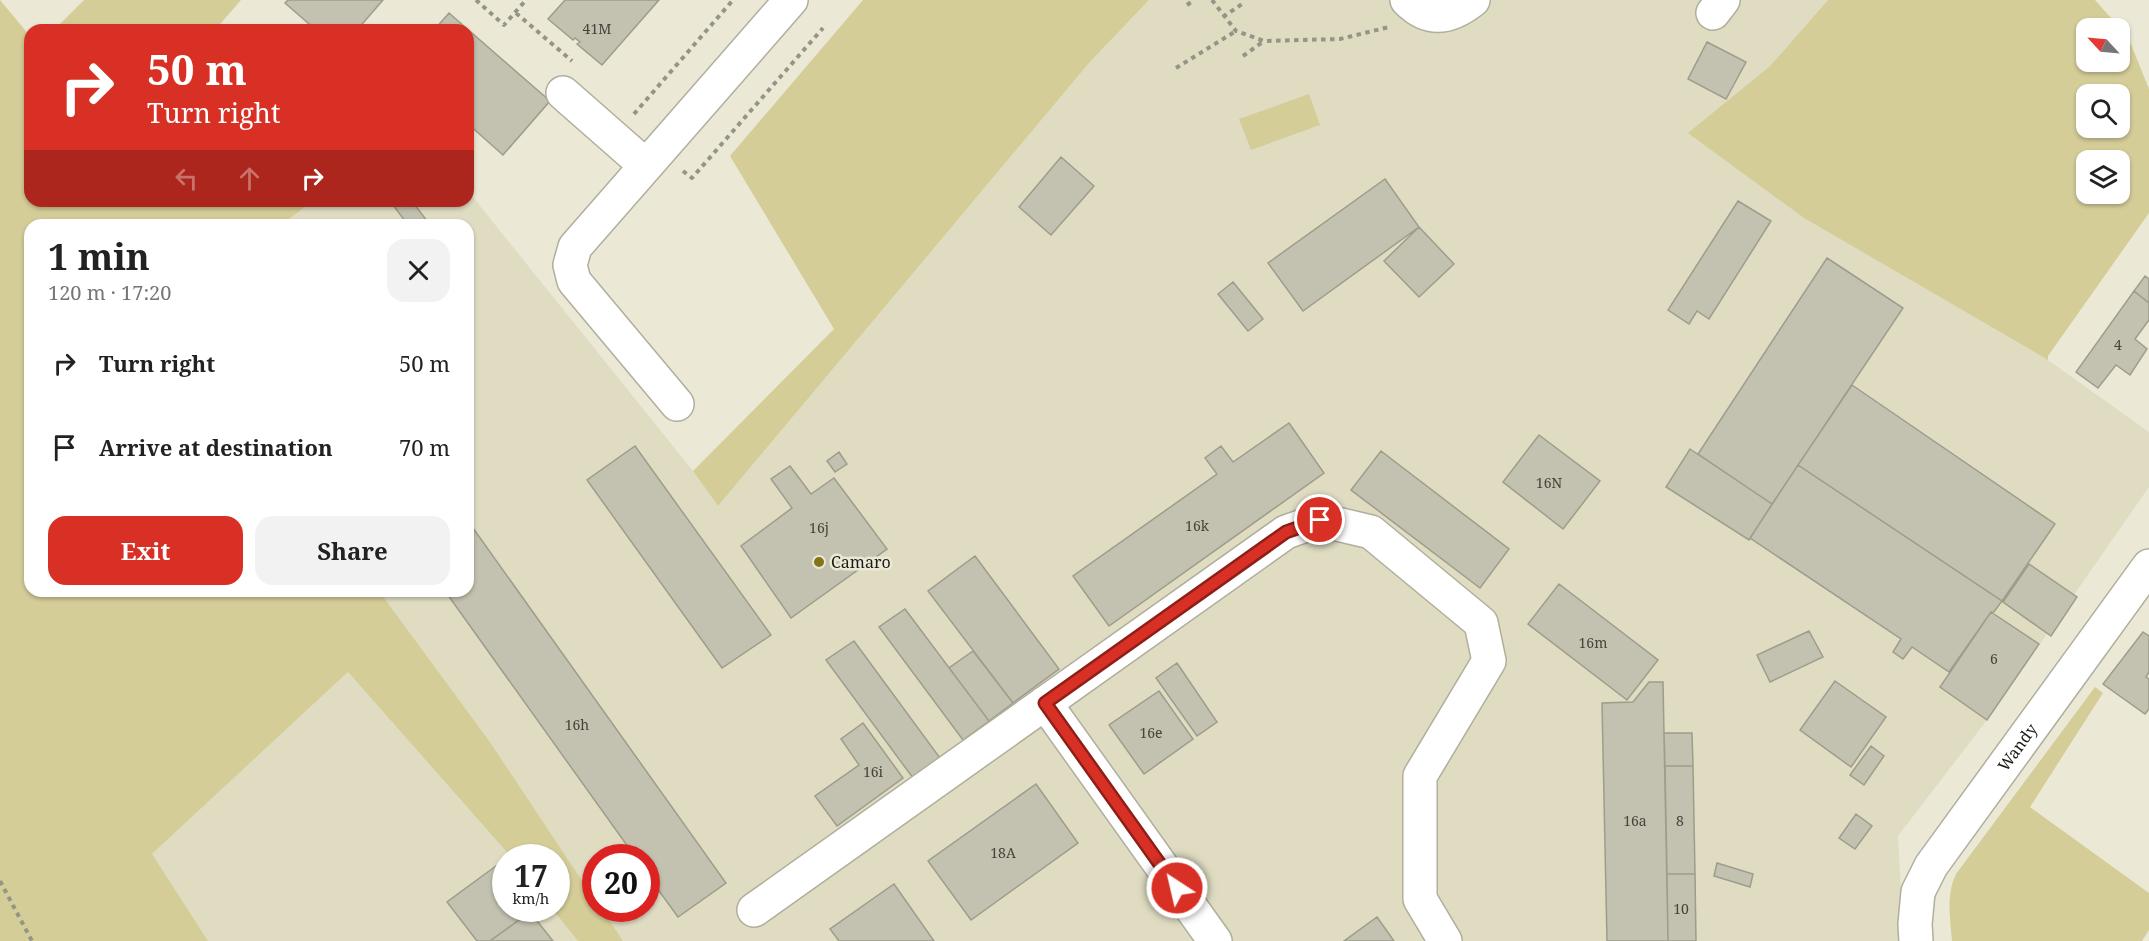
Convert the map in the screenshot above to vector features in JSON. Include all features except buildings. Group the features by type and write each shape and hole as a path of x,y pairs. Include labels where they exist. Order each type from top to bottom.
{"street":[{"path":"677,404 574,281 570,265 575,247 791,0"},
{"path":"1412,5 1436,17 1465,7 1473,0"},
{"path":"563,93 614,137 652,158"},
{"path":"754,910 1286,532 1320,520 1371,532 1481,623 1489,661 1420,776 1420,899 1445,941"},
{"name":"Wandy","path":"1916,941 1918,892 1931,866 2149,566"},
{"path":"1045,703 1215,941"}],"path":[{"path":"476,0 504,25 526,0"},
{"path":"614,137 733,0"},
{"path":"1187,6 1194,0"},
{"path":"1212,0 1236,31 1264,40 1340,39 1374,32 1409,21 1412,5"},
{"path":"1223,17 1245,2"},
{"path":"652,158 692,178 823,28"},
{"path":"1176,68 1236,31"},
{"path":"1243,56 1264,40"},
{"path":"0,882 32,941"}],"shaded area":[{"path":"0,0 24,29 24,207 305,207 289,219 24,219 24,597 383,597 490,742 558,844 500,844 348,672 152,854 208,941 0,941"},
{"path":"84,0 241,0 220,24 60,24"},
{"path":"863,0 1149,0 1089,63 718,506 693,471 834,329 730,156"},
{"path":"1149,0 1828,0 1770,66 1689,133 1804,218 2048,360 2149,432 2149,487 1987,720 1898,836 1904,941 623,941 611,922 660,922 660,844 582,844 582,880 570,862 570,844 558,844 490,742 383,597 474,597 474,219 289,219 305,207 474,207 474,198 693,471 718,506 1089,63"},
{"path":"1828,0 2095,0 2111,18 2076,18 2076,72 2130,72 2130,42 2149,89 2149,213 2048,356 2048,360 1804,218 1688,133 1770,66"},
{"path":"1309,94 1320,125 1251,150 1239,119"},
{"path":"348,672 500,844 492,844 492,922 563,922 578,941 208,941 151,855"},
{"path":"2095,687 2103,693 2030,807 2149,893 2149,930 2142,941 1952,941 1950,898 1956,874"},
{"path":"570,862 582,880 582,922 611,922 623,941 578,941 563,922 570,922"}],"place":[{"name":"Camaro","path":"819,562"}],"route":[{"path":"1177,888 1045,703 1286,532 1320,520"}]}
